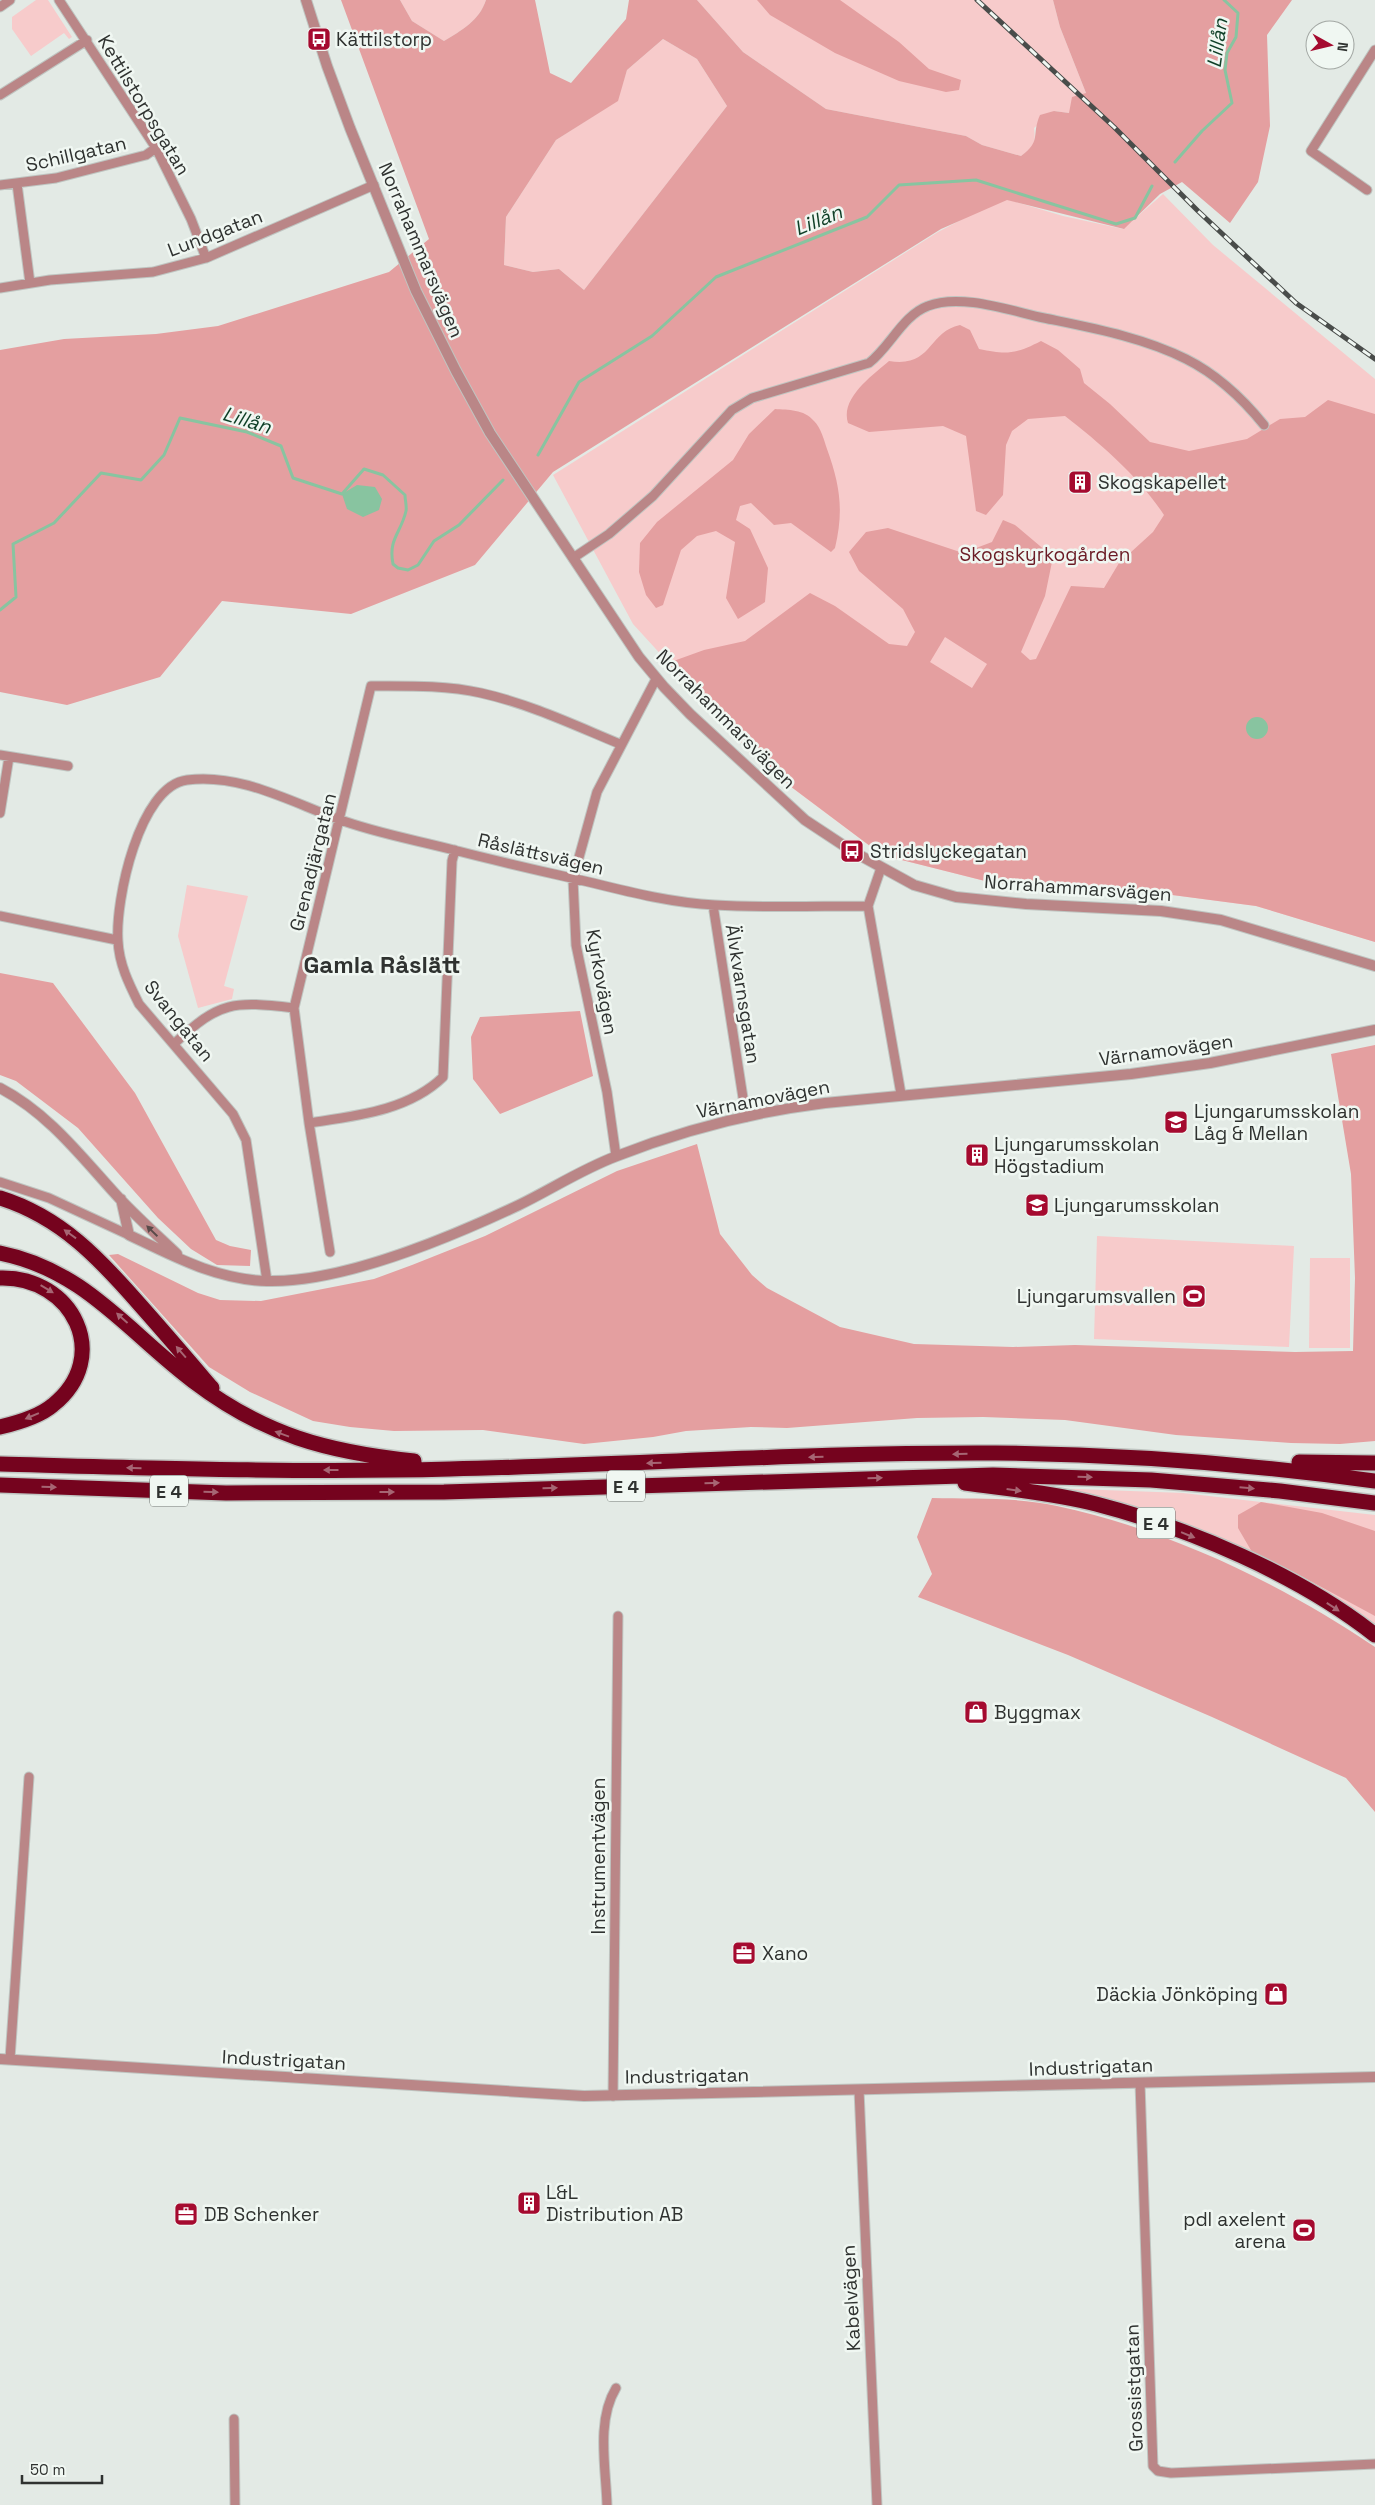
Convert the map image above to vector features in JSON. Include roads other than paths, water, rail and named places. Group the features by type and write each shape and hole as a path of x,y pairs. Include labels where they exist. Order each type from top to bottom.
{"highway":[{"path":"0,1198 44,1217 70,1233 93,1253 115,1275 224,1402"},
{"path":"0,1253 30,1262 67,1278 86,1290 115,1312 193,1381 263,1426 315,1445 395,1459 485,1468"},
{"path":"0,1262 30,1262"},
{"path":"0,1278 21,1279 52,1291 65,1302 80,1327 82,1345 76,1376 66,1392 52,1406 33,1416 0,1427"},
{"name":"E 4","path":"0,1464 230,1470 485,1468 995,1453 1184,1461 1282,1469 1375,1481"},
{"path":"1184,1461 1375,1463"},
{"path":"914,1477 1003,1476 1151,1480 1280,1491 1375,1503"},
{"name":"E 4","path":"0,1485 226,1493 444,1492 914,1477 1034,1492 1095,1504 1174,1529 1251,1561 1307,1591 1375,1635"}],"street":[{"path":"0,7 10,0"},
{"name":"Kettilstorpsgatan","path":"59,0 156,148 190,219 206,258"},
{"name":"Norrahammarsvägen","path":"306,0 330,75 416,292 490,433 628,642 656,679 805,820 881,868 914,885 956,897 1026,904 1161,911 1221,920 1375,966"},
{"path":"0,95 86,40"},
{"path":"1367,190 1311,152 1375,50"},
{"name":"Schillgatan","path":"0,185 56,178 146,155 156,148"},
{"path":"17,184 30,283"},
{"name":"Lundgatan","path":"0,288 30,283 154,272 206,258 374,185"},
{"path":"573,558 609,534 653,496 732,410 752,398 869,363 880,354 912,316 928,306 949,302 983,304 1108,331 1165,350 1186,359 1228,388 1250,407 1264,425"},
{"name":"Kyrkovägen","path":"616,1156 607,1092 576,946 574,879 597,792 620,744 656,679"},
{"name":"Grenadjärgatan","path":"330,1252 309,1123 294,1008 341,820 371,686 426,686 479,692 532,707 620,744"},
{"path":"0,813 5,756 68,766"},
{"name":"Råslättsvägen","path":"175,783 187,780 240,783 276,794 341,820 455,850 647,896 714,905 868,906"},
{"name":"Svangatan","path":"175,783 158,799 131,850 123,878 118,940 121,962 136,997 233,1114 244,1135 267,1281"},
{"path":"309,1123 383,1111 432,1085 443,1077 452,861 455,850"},
{"path":"881,868 868,906 901,1094"},
{"name":"Älvkvarnsgatan","path":"714,905 746,1117"},
{"path":"0,916 118,940"},
{"path":"175,1043 201,1019 229,1006 245,1004 294,1008"},
{"name":"Värnamovägen","path":"121,1199 129,1235 185,1261 229,1276 267,1281 320,1276 380,1260 444,1237 519,1205 616,1156 702,1127 803,1106 901,1094 1008,1087 1131,1074 1210,1063 1375,1030"},
{"name":"Värnamovägen","path":"0,1088 44,1118 72,1145 121,1199 185,1261"},
{"path":"0,1182 49,1198 129,1235"},
{"name":"Instrumentvägen","path":"613,2096 618,1616"},
{"path":"5,2059 29,1777"},
{"name":"Industrigatan","path":"5,2059 584,2096 1140,2084 1264,2078 1375,2076"},
{"name":"Grossistgatan","path":"1140,2084 1153,2466 1158,2471 1171,2473 1375,2464"},
{"name":"Kabelvägen","path":"859,2090 877,2505"},
{"path":"607,2505 605,2419 609,2401 616,2388"},
{"path":"234,2419 235,2505"}],"waterway":[{"name":"Lillån","path":"1175,162 1202,131 1232,103 1225,70 1227,53 1236,37 1238,13 1224,0"},
{"name":"Lillån","path":"538,455 579,382 652,336 716,277 867,217 899,185 976,180 1116,224 1135,218 1152,186"},
{"name":"Lillån","path":"0,610 16,597 13,544 54,523 101,473 141,480 164,455 180,418 247,432 281,446 293,478 342,494 364,469 383,475 405,495 406,511 392,548 392,555 393,564 398,568 408,570 418,565 434,541 459,525 503,480"}],"railway":[{"path":"977,0 1114,127 1198,211 1296,303 1375,359"}],"place":[{"name":"Kättilstorp","path":"319,39"},
{"name":"Skogskapellet","path":"1080,482"},
{"name":"Stridslyckegatan","path":"852,851"},
{"name":"Ljungarumsskolan Låg & Mellan","path":"1176,1122"},
{"name":"Ljungarumsskolan Högstadium","path":"977,1155"},
{"name":"Ljungarumsskolan","path":"1037,1205"},
{"name":"Ljungarumsvallen","path":"1194,1296"},
{"name":"Byggmax","path":"976,1712"},
{"name":"Xano","path":"744,1953"},
{"name":"Däckia Jönköping","path":"1276,1994"},
{"name":"L&L Distribution AB","path":"529,2203"},
{"name":"DB Schenker","path":"186,2214"},
{"name":"pdl axelent arena","path":"1304,2230"}],"district":[{"name":"Gamla Råslätt","path":"382,964"}],"park label":[{"name":"Skogskyrkogården","path":"1045,554"}]}
